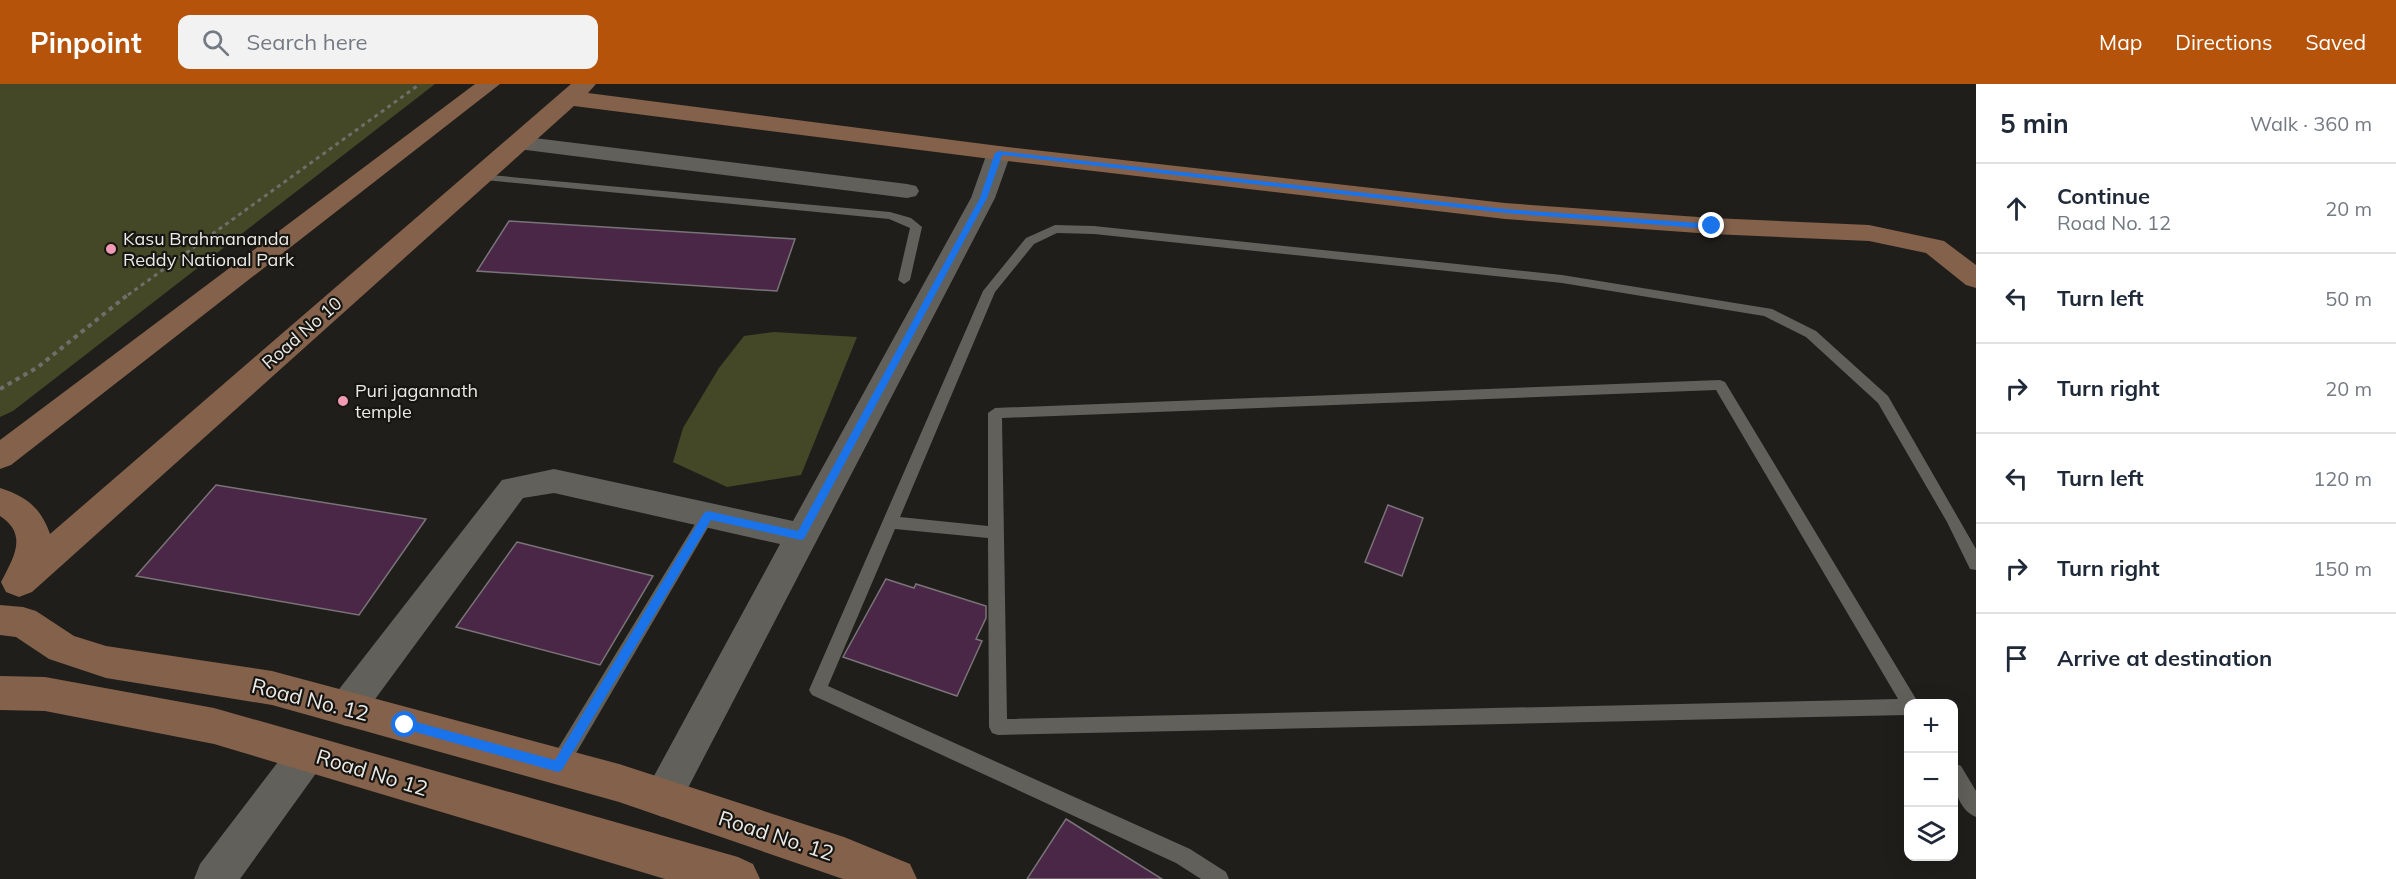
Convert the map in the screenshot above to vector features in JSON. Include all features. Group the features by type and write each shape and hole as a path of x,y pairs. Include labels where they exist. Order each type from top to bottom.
{"main road":[{"path":"0,457 489,84"},
{"path":"577,91 999,153 1505,211 1712,226 1869,233 1935,247 1976,279"},
{"name":"Road No 10","path":"9,594 577,91"},
{"path":"0,501 15,506 31,525 33,550 9,594"},
{"name":"Road No. 12","path":"0,620 23,622 62,648 106,662 272,688 619,783 844,858 895,879"},
{"name":"Road No 12","path":"0,693 45,694 214,726 738,879"}],"street":[{"path":"518,143 907,191"},
{"path":"662,798 983,198 999,153"},
{"path":"346,709 513,488 554,481 801,536"},
{"path":"215,879 308,753"}],"lane":[{"path":"479,177 890,216 907,221 916,227 904,280"},
{"path":"1219,879 1184,856 818,690 989,291 1030,241 1055,230 1094,230 1562,279 1767,312 1811,334 1883,400 1953,519 1976,564"},
{"path":"1904,705 998,727 995,412 1720,386 1905,699"},
{"path":"558,766 708,515"},
{"path":"890,522 996,533"},
{"path":"1958,780 1976,808"}],"path":[{"path":"0,389 38,367 122,299 420,84"}],"green space":[{"name":"Kasu Brahmananda Reddy National Park","path":"0,84 435,84 13,411 0,417"},
{"path":"774,332 857,337 801,475 727,487 673,462 683,428 719,368 744,336"}],"building":[{"path":"509,221 795,239 777,291 477,271"},
{"path":"216,485 426,519 359,615 136,576"},
{"path":"1388,505 1423,518 1402,576 1365,562"},
{"path":"517,542 653,576 600,665 456,627"},
{"path":"886,579 914,588 916,584 986,606 986,618 976,639 982,641 957,696 843,657"},
{"path":"1066,819 1162,879 1027,879"}],"place":[{"name":"Kasu Brahmananda Reddy National Park","path":"111,249"},
{"name":"Puri jagannath temple","path":"343,401"}],"route":[{"path":"405,725 558,766 708,515 801,536 983,198 999,153 1505,211 1712,226"}]}
